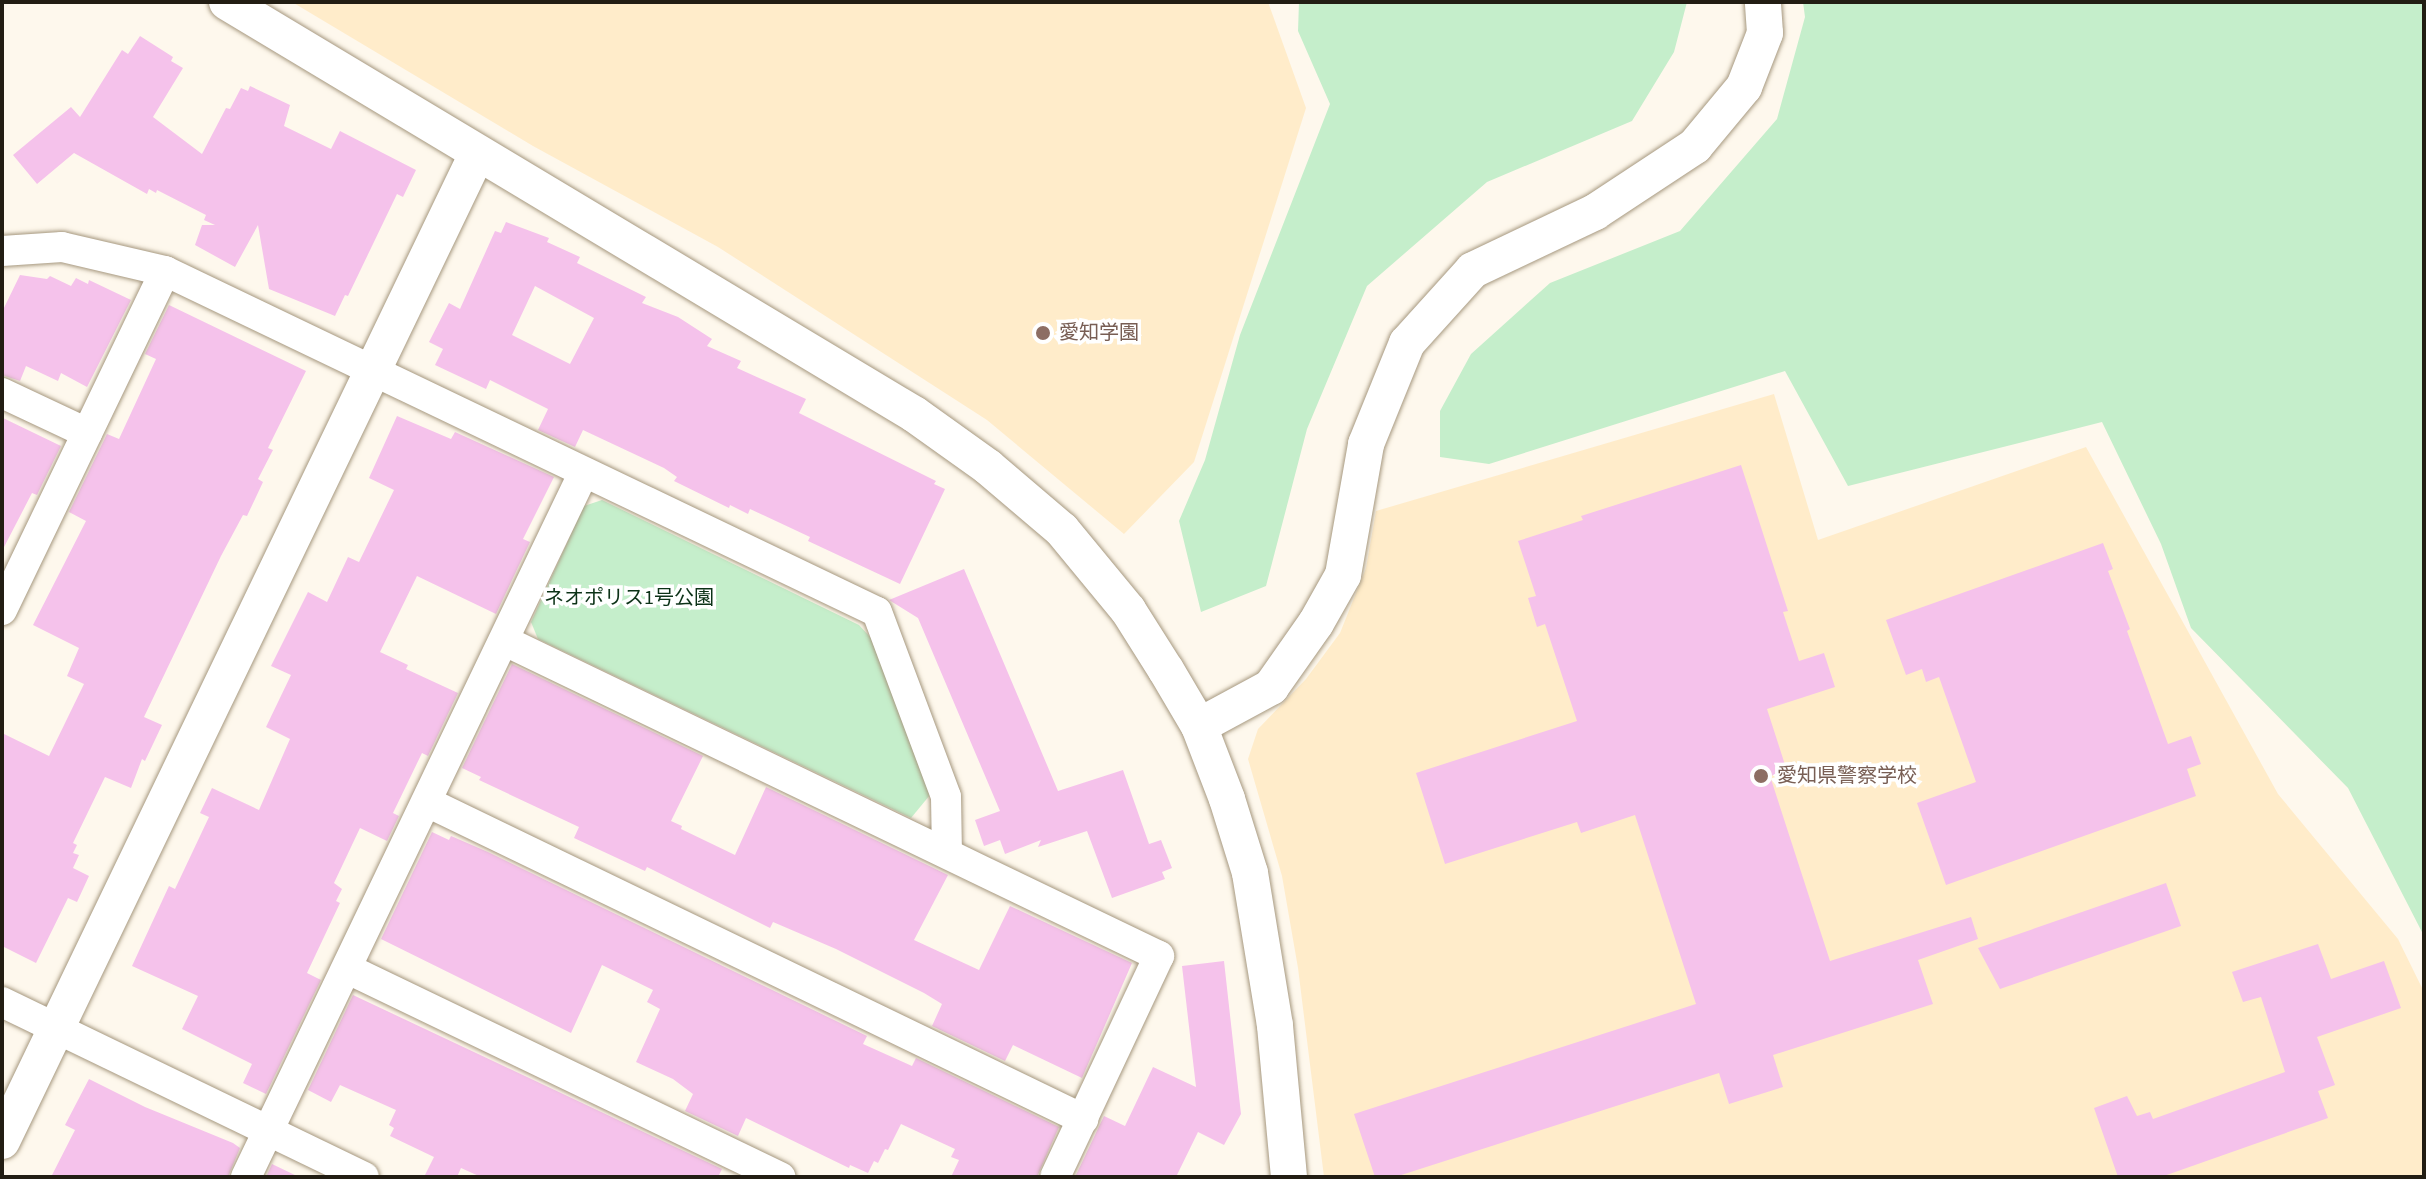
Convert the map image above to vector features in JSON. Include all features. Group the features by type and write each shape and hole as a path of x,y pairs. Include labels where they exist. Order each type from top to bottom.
{"street":[{"path":"227,2 914,414 988,467 1062,530 1128,610 1199,726 1227,799 1250,873 1275,1026 1289,1177"},
{"path":"1199,726 1271,687 1316,623 1343,575 1366,444 1407,343 1473,270 1595,212 1695,146 1744,87 1765,33 1763,2"},
{"path":"2,1141 477,154"},
{"path":"2,251 62,247 165,271 583,474 877,612 946,797 947,853"},
{"path":"4,601 165,271"},
{"path":"2,393 87,433"},
{"path":"246,1177 583,474"},
{"path":"505,641 1159,956 1055,1177"},
{"path":"427,802 1083,1119"},
{"path":"348,969 781,1177"},
{"path":"2,1002 364,1177"}],"shaded area":[{"name":"愛知学園","path":"292,2 1268,2 1306,108 1194,462 1124,534 987,420 718,247 533,146"},
{"name":"愛知県警察学校","path":"1774,394 1818,540 2086,447 2278,794 2398,939 2424,992 2424,1177 1324,1177 1298,968 1282,876 1248,759 1258,729 1306,679 1340,633 1366,568 1376,511"}],"green space":[{"path":"1299,2 1687,2 1674,52 1632,121 1487,182 1367,286 1307,429 1266,586 1201,612 1179,521 1205,460 1240,335 1330,104 1298,31"},
{"path":"1803,2 2424,2 2424,936 2348,788 2191,628 2161,544 2102,422 1848,486 1785,371 1489,464 1440,457 1440,411 1471,354 1550,283 1680,231 1777,119 1805,17"},
{"name":"ネオポリス1号公園","path":"602,500 859,625 871,638 930,795 911,818 538,639 531,622 584,506"}],"building":[{"path":"140,36 173,57 171,61 183,68 153,117 202,154 226,108 230,109 241,88 248,91 250,86 290,105 284,126 331,149 340,131 416,170 403,197 397,194 348,296 345,295 335,316 269,289 258,225 235,267 195,245 202,225 215,225 204,220 206,215 157,190 156,193 149,189 147,194 74,153 37,184 13,155 71,107 80,117 122,50 128,54"},
{"path":"506,222 549,238 547,242 580,257 577,263 646,297 642,303 678,317 712,339 707,346 741,361 737,368 806,399 799,413 936,481 934,484 945,489 900,584 808,541 810,537 750,509 748,514 730,505 729,508 674,481 677,477 664,468 583,430 575,447 538,430 548,409 490,380 486,389 435,365 443,349 429,342 449,303 460,309 495,231 501,233","holes":["535,286 594,318 570,364 512,335"]},
{"path":"20,275 47,279 50,276 71,286 76,278 88,284 89,280 131,300 87,387 61,373 58,381 26,366 20,381 2,375 2,312"},
{"path":"169,305 306,371 268,448 273,450 258,479 263,482 247,516 243,515 221,556 144,717 162,725 145,761 142,759 131,788 105,777 73,843 77,845 73,853 79,855 73,868 89,876 77,902 68,898 36,963 2,946 2,733 49,756 84,684 67,676 79,648 33,625 86,521 69,512 107,434 119,439 156,359 145,354"},
{"path":"2,413 3,418 61,446 37,495 32,493 2,551"},
{"path":"397,416 451,439 455,432 554,477 523,539 530,542 496,614 417,576 380,652 408,665 406,669 458,693 428,756 422,753 393,813 399,816 387,841 360,828 334,883 342,889 336,901 340,903 307,973 321,980 266,1094 243,1083 252,1064 182,1029 198,996 132,966 169,886 175,889 209,817 200,813 212,788 259,810 290,739 266,727 291,675 271,666 308,592 327,602 348,557 359,562 394,490 369,478"},
{"path":"1741,465 1788,611 1783,612 1799,661 1824,653 1835,687 1767,709 1787,771 1770,776 1830,961 1971,917 1978,939 1918,960 1933,1004 1773,1055 1783,1087 1729,1104 1719,1073 1395,1177 1375,1177 1354,1114 1696,1004 1635,815 1581,833 1577,822 1445,864 1416,773 1577,721 1545,624 1537,627 1528,598 1536,596 1518,541 1583,520 1581,516"},
{"path":"2103,543 2113,569 2108,571 2130,629 2127,631 2168,744 2191,736 2201,764 2187,769 2196,796 1946,885 1917,803 1976,782 1939,677 1926,682 1922,669 1906,675 1886,620"},
{"path":"964,569 1058,791 1123,770 1149,844 1161,840 1172,868 1162,872 1165,879 1112,898 1087,831 1038,847 1041,840 1005,854 1000,840 984,846 975,820 1000,811 918,618 889,600"},
{"path":"512,664 703,756 671,821 682,826 681,829 735,855 766,787 948,875 914,940 979,970 1010,906 1132,963 1082,1078 1013,1045 1005,1061 932,1026 942,1004 924,993 836,949 773,922 770,928 647,867 645,871 574,838 579,827 479,780 481,777 462,768"},
{"path":"432,832 449,840 451,836 488,852 867,1036 863,1044 912,1066 916,1058 1059,1127 1037,1177 951,1177 959,1160 951,1157 955,1149 901,1124 888,1150 885,1149 878,1163 874,1161 868,1173 850,1165 849,1168 746,1118 738,1136 685,1111 693,1094 673,1079 636,1062 660,1009 647,1002 653,990 602,965 571,1033 381,939"},
{"path":"2166,883 2181,926 2000,989 1978,948"},
{"path":"2318,944 2331,979 2384,961 2401,1008 2317,1037 2335,1085 2318,1091 2328,1118 2161,1177 2118,1177 2094,1108 2127,1096 2137,1116 2150,1112 2153,1119 2285,1072 2261,997 2243,1002 2232,972"},
{"path":"1224,961 1241,1114 1224,1145 1198,1132 1176,1177 1075,1177 1104,1116 1125,1126 1153,1067 1196,1087 1182,966"},
{"path":"353,995 722,1169 718,1177 481,1177 461,1168 457,1177 424,1177 434,1157 390,1136 394,1128 389,1125 396,1110 340,1085 331,1102 308,1090"},
{"path":"89,1079 145,1107 233,1143 240,1148 228,1177 51,1177 75,1130 65,1125"},
{"path":"272,1164 299,1177 266,1177"}],"place":[{"name":"愛知学園","path":"1043,333"},
{"name":"愛知県警察学校","path":"1761,776"}]}
